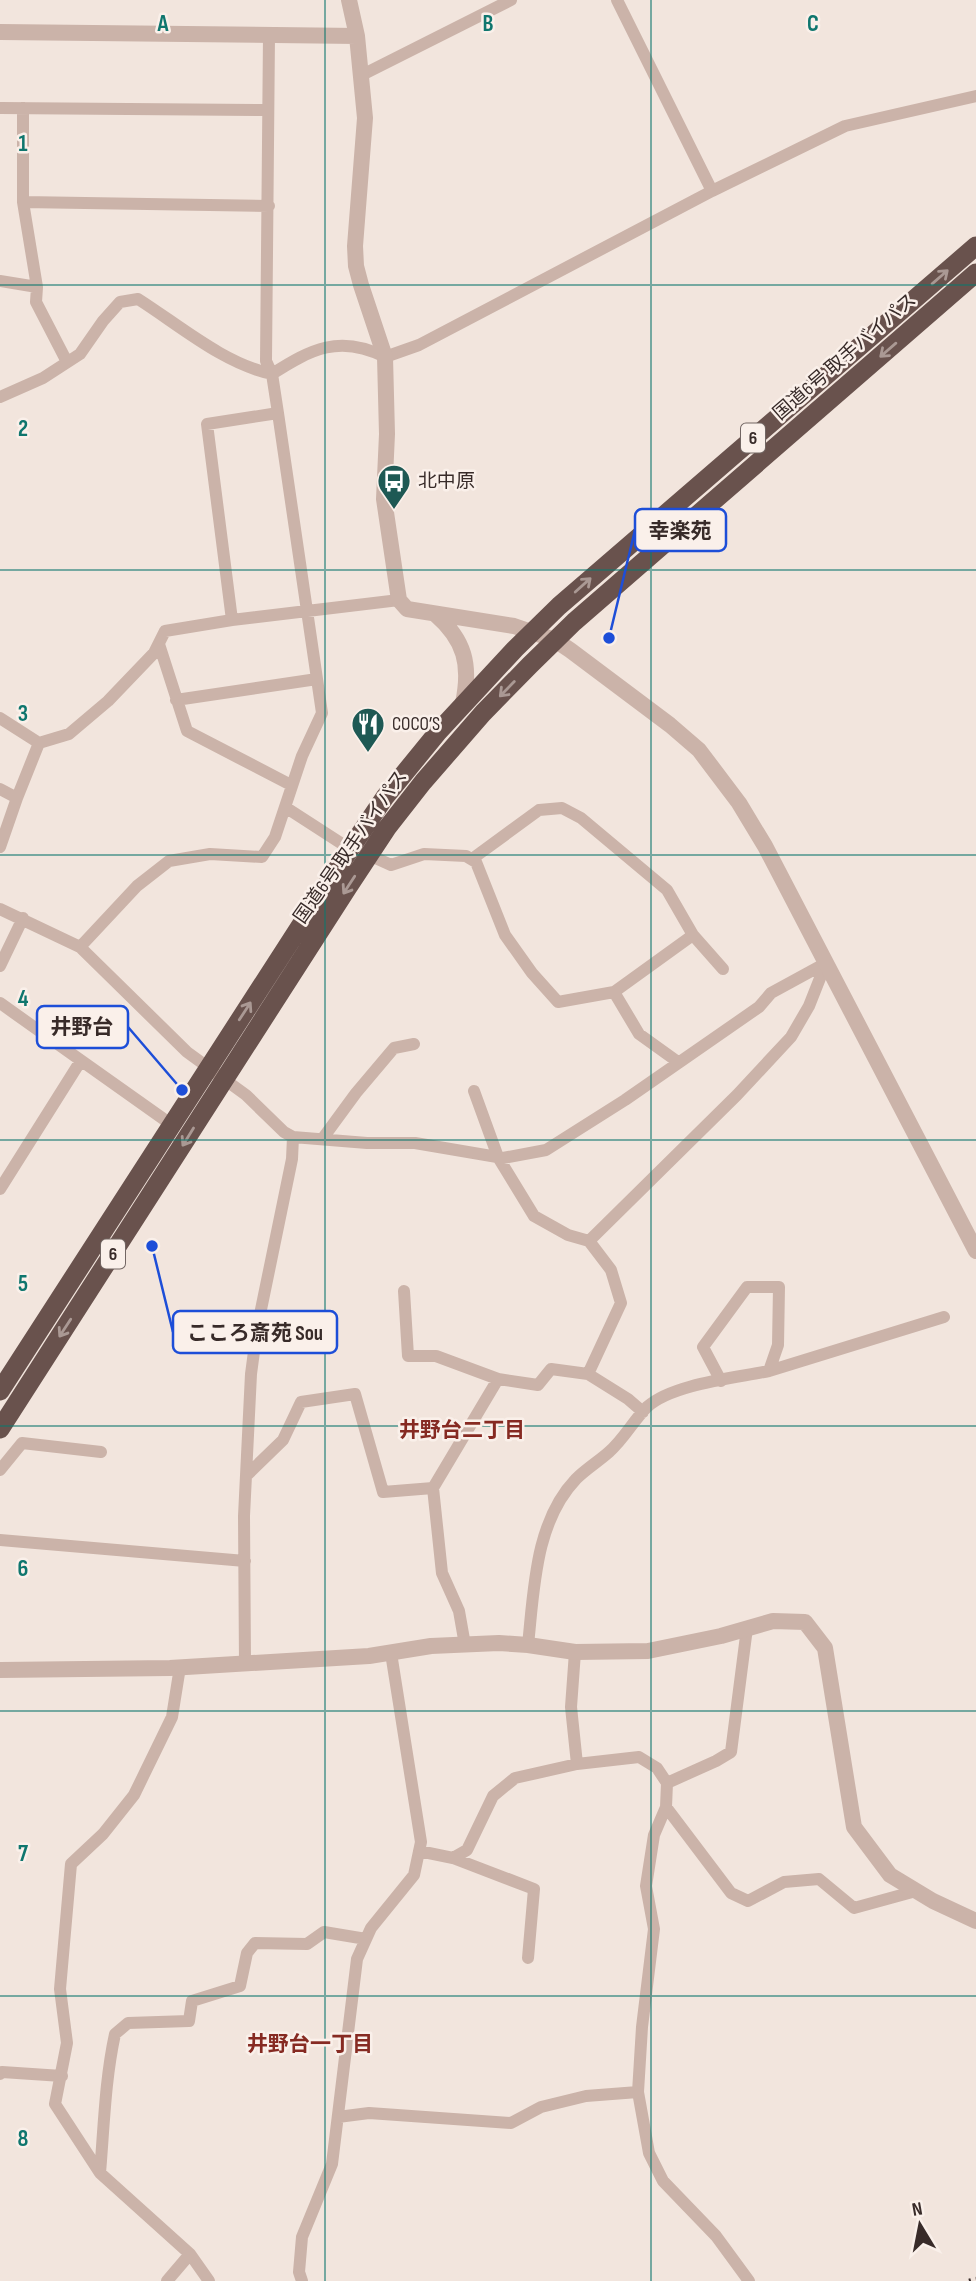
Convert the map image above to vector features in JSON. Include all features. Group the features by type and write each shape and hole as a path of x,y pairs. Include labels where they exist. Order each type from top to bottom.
{"highway":[{"name":"国道6号 取手バイパス","path":"3,1382 349,849 393,787 463,703 586,582 976,246"},
{"name":"国道6号 取手バイパス","path":"0,1429 369,855 387,828 454,746 555,640 976,272"}],"street":[{"path":"349,0 357,36 365,118 355,246 356,266 384,357 387,433 384,499 399,600 407,609 514,626 555,640 593,666 699,750 719,774 765,846 976,1251"},
{"path":"362,75 512,0"},
{"path":"617,0 712,191"},
{"path":"0,32 357,36"},
{"path":"80,947 137,886 169,861 210,854 262,857 275,837 291,785 322,713 272,374 266,361 269,35"},
{"path":"0,397 43,378 80,354 120,302 138,299 252,370 272,374 296,359 341,344 359,345 384,357 419,345 712,191 845,126 976,96"},
{"path":"0,108 267,110"},
{"path":"23,108 23,202 37,287 36,302 66,362"},
{"path":"23,202 269,206"},
{"path":"0,281 37,287"},
{"path":"232,620 208,424 278,413"},
{"path":"0,718 39,743 69,734 108,701 154,653 165,631 232,620 399,600"},
{"path":"435,614 450,627 464,654 467,678 463,703"},
{"path":"159,644 187,731 291,785"},
{"path":"176,700 317,679"},
{"path":"0,847 3,827 39,743"},
{"path":"0,789 17,797"},
{"path":"285,807 349,849"},
{"path":"472,859 539,810 562,808 581,818 667,890 693,935 723,970"},
{"path":"369,855 391,866 424,854 466,856 476,862 505,934 558,1002 614,992 693,935"},
{"path":"0,909 80,947 187,1052 246,1095 284,1132 293,1137 366,1143 415,1143 498,1157 546,1150 625,1100 760,1007 771,993 826,963"},
{"path":"0,966 23,918"},
{"path":"589,1241 737,1095 791,1037 809,1006 826,963"},
{"path":"614,992 639,1034 678,1062"},
{"path":"0,1003 172,1125"},
{"path":"323,1138 394,1048 414,1044"},
{"path":"0,1189 80,1062"},
{"path":"474,1091 498,1157 534,1216 568,1235 589,1241 611,1270 621,1303 588,1374"},
{"path":"245,1662 246,1476 253,1358 292,1158 293,1137"},
{"path":"721,1381 703,1347 747,1287 779,1287 778,1345 769,1371"},
{"path":"404,1291 408,1356 436,1356 498,1379 538,1385 551,1369 588,1374 643,1412"},
{"path":"527,1645 540,1550 552,1516 575,1480 611,1450 649,1405 691,1385 769,1371 944,1317"},
{"path":"465,1645 459,1611 442,1573 433,1488 498,1379"},
{"path":"246,1476 283,1440 301,1402 355,1394 383,1492 433,1488"},
{"path":"0,1470 22,1443 101,1452"},
{"path":"0,1540 245,1561"},
{"path":"0,1670 180,1667 391,1653 431,1646 465,1645 527,1645 575,1652 648,1651 721,1636 773,1620 805,1622 825,1648 855,1827 890,1875 976,1921"},
{"path":"667,1783 731,1752 747,1628"},
{"path":"575,1652 571,1707 577,1764"},
{"path":"302,2281 299,2272 302,2237 332,2164 338,2095 357,1959 371,1928 414,1875 422,1842 391,1653"},
{"path":"180,1667 172,1717 134,1795 103,1834 71,1864 60,1989 67,2043 55,2104 100,2174 190,2253 209,2281"},
{"path":"453,1858 467,1850 493,1796 515,1778 577,1764 639,1757 657,1768 667,1783 666,1807 654,1835 646,1886 654,1929 642,2027 638,2092 649,2153 663,2180 716,2236 749,2281"},
{"path":"666,1807 731,1893 748,1901 784,1882 819,1879 854,1908 916,1891"},
{"path":"419,1851 453,1858 534,1889 528,1958"},
{"path":"100,2174 105,2129 105,2095 115,2034 128,2023 189,2021 192,2001 240,1986 247,1953 255,1943 307,1944 324,1932 366,1939"},
{"path":"0,2074 29,2072 62,2076"},
{"path":"338,2117 369,2113 511,2123 541,2107 586,2096 638,2092"},
{"path":"167,2281 190,2253"}],"railway":[{"path":"969,2281 976,2279"}],"place":[{"name":"北中原","path":"394,511"},
{"name":"幸楽苑","path":"609,638"},
{"name":"COCO’S","path":"368,754"},
{"name":"井野台","path":"182,1090"},
{"name":"こころ斎苑 Sou","path":"152,1246"}],"district":[{"name":"井野台二丁目","path":"462,1430"},
{"name":"井野台一丁目","path":"310,2044"}]}
